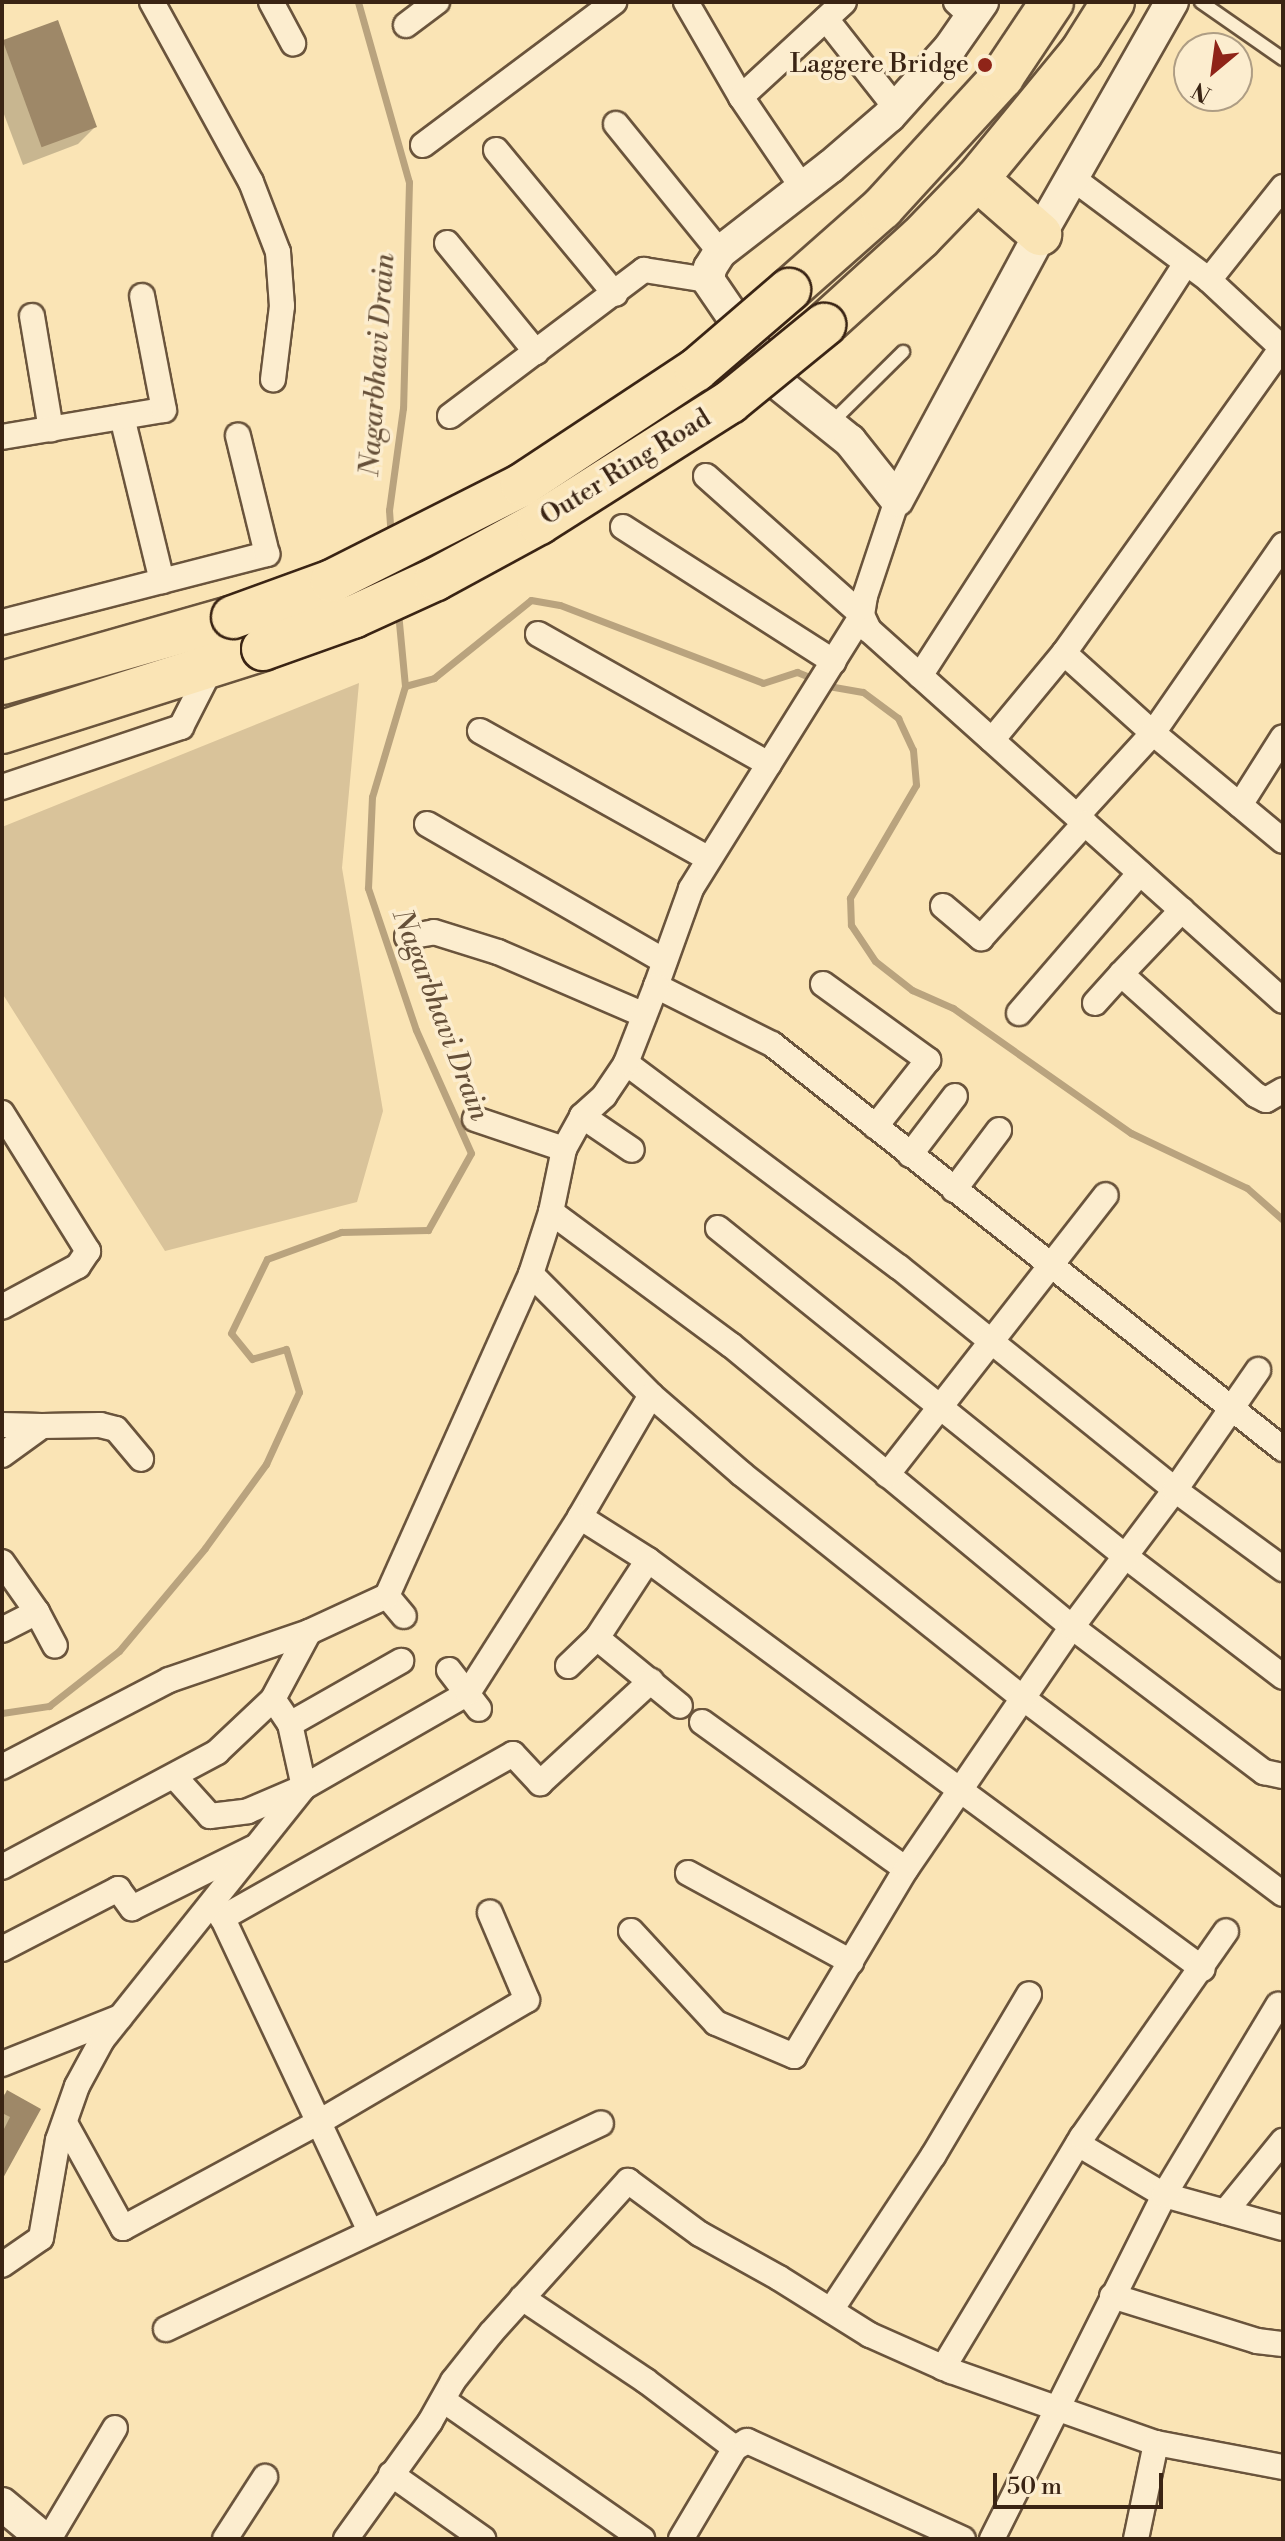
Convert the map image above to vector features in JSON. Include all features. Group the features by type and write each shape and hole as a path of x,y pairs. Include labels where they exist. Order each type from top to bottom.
{"highway":[{"name":"Outer Ring Road","path":"2,683 233,617 332,581 522,485 696,370 892,198 1002,77 1052,2"},
{"name":"Outer Ring Road","path":"2,732 211,668 353,617 436,579 539,523 730,402 824,325 920,238 977,179 1081,53 1113,2"},
{"path":"977,179 1040,234"}],"street":[{"path":"152,2 251,182 278,252 282,306 273,379"},
{"path":"271,2 293,43"},
{"path":"406,25 437,2"},
{"path":"423,145 614,2"},
{"path":"686,2 741,97 802,187"},
{"path":"741,97 844,2"},
{"path":"2,1767 169,1680 309,1632 387,1596 531,1274 551,1212 564,1149 582,1116 604,1096 626,1063 691,889 862,615 897,500 1071,177 1172,2"},
{"path":"450,416 644,270 714,266 896,108 950,48 970,7"},
{"path":"826,19 896,108"},
{"path":"616,124 714,266 779,384 858,449 897,500"},
{"path":"496,150 615,294"},
{"path":"992,740 1064,653 1282,348 1209,280 1071,177"},
{"path":"1209,280 1283,187"},
{"path":"447,243 536,352"},
{"path":"920,676 1186,263"},
{"path":"2,437 164,410 142,296"},
{"path":"32,316 51,429"},
{"path":"122,417 162,581"},
{"path":"2,622 267,554 238,436"},
{"path":"706,476 862,615 869,630 1283,1001"},
{"path":"623,527 832,664"},
{"path":"943,906 981,938 1153,733 1283,545"},
{"path":"538,634 769,764"},
{"path":"1064,653 1153,733 1283,841"},
{"path":"2,787 181,727 211,668"},
{"path":"480,731 709,859"},
{"path":"1240,805 1283,737"},
{"path":"427,824 663,960"},
{"path":"1019,1013 1140,873"},
{"path":"1095,1003 1182,910"},
{"path":"407,937 434,932 498,952 644,1015"},
{"path":"1121,974 1256,1095 1266,1100 1283,1090"},
{"path":"823,984 928,1060 875,1127"},
{"path":"656,986 772,1044 1283,1449"},
{"path":"626,1063 994,1341 1175,1490 1283,1569"},
{"path":"910,1155 955,1096"},
{"path":"2,1113 88,1251 78,1266 2,1307"},
{"path":"582,1116 632,1150"},
{"path":"475,1119 564,1149"},
{"path":"954,1190 999,1130"},
{"path":"887,1475 1106,1195"},
{"path":"551,1212 731,1345 1072,1627 1264,1772 1283,1776"},
{"path":"718,1228 1125,1556 1283,1677"},
{"path":"531,1274 651,1395 753,1483 1024,1699 1283,1894"},
{"path":"631,1931 716,2023 794,2056 906,1869 960,1789 1072,1627 1175,1490 1258,1370"},
{"path":"174,1776 210,1816 248,1811 304,1787 474,1701 651,1395"},
{"path":"2,1425 100,1425 116,1429 141,1459"},
{"path":"2,1455 42,1426"},
{"path":"580,1517 648,1560 1203,1969"},
{"path":"568,1666 597,1638 648,1560"},
{"path":"2,1562 37,1612 55,1646"},
{"path":"387,1596 404,1616"},
{"path":"2,1630 37,1612"},
{"path":"2,1867 217,1752 273,1699 309,1632"},
{"path":"597,1638 680,1706"},
{"path":"290,1724 401,1661"},
{"path":"449,1670 474,1701"},
{"path":"218,1910 513,1754 540,1783 651,1681"},
{"path":"273,1699 290,1724 304,1787"},
{"path":"702,1722 906,1869"},
{"path":"2,2265 41,2238 58,2140 77,2086 102,2040 218,1910 259,1845 304,1787"},
{"path":"2,1949 118,1889 132,1908 259,1845"},
{"path":"688,1873 851,1962"},
{"path":"218,1910 370,2232"},
{"path":"65,2123 123,2228 319,2122 527,2000 490,1913"},
{"path":"943,2368 1078,2144 1203,1969 1226,1931"},
{"path":"831,2310 933,2156 1029,1994"},
{"path":"992,2539 1059,2411 1112,2296 1164,2195 1278,2005"},
{"path":"2,2064 122,2016"},
{"path":"166,2329 601,2123"},
{"path":"1225,2212 1283,2141"},
{"path":"1078,2144 1164,2195 1283,2228"},
{"path":"346,2539 463,2369 522,2298 628,2181 700,2234 870,2335 943,2368 1156,2443 1283,2467"},
{"path":"1112,2296 1257,2341 1283,2344"},
{"path":"522,2298 646,2381 735,2448"},
{"path":"443,2400 642,2539"},
{"path":"2,2504 46,2539 115,2428"},
{"path":"688,2537 735,2448 747,2441 761,2444 963,2539"},
{"path":"1136,2539 1156,2443"},
{"path":"391,2474 483,2539"},
{"path":"225,2539 265,2477"}],"lane":[{"path":"1201,2 1283,59"},
{"path":"829,425 903,352"}],"shaded area":[{"path":"359,683 342,868 383,1111 357,1202 165,1251 2,993 2,827"}],"building":[{"path":"58,20 97,127 42,147 3,40"},
{"path":"7,2090 41,2109 2,2180 2,2133 10,2117 2,2113 2,2100"}],"waterway":[{"name":"Nagarbhavi Drain","path":"358,2 409,182 403,408 389,510 391,536"},
{"path":"405,686 434,678 531,600 560,605 763,683 797,672 834,687 863,692 898,718 913,750 916,785 850,898 851,925 875,961 912,990 953,1008 1131,1133 1247,1188 1283,1220"},
{"name":"Nagarbhavi Drain","path":"2,1713 49,1706 119,1651 205,1548 266,1464 299,1392 286,1349 252,1359 231,1333 267,1259 341,1232 428,1230 471,1153 416,1030 368,888 372,797 405,686 398,612"}],"place":[{"name":"Laggere Bridge","path":"985,65"}]}
